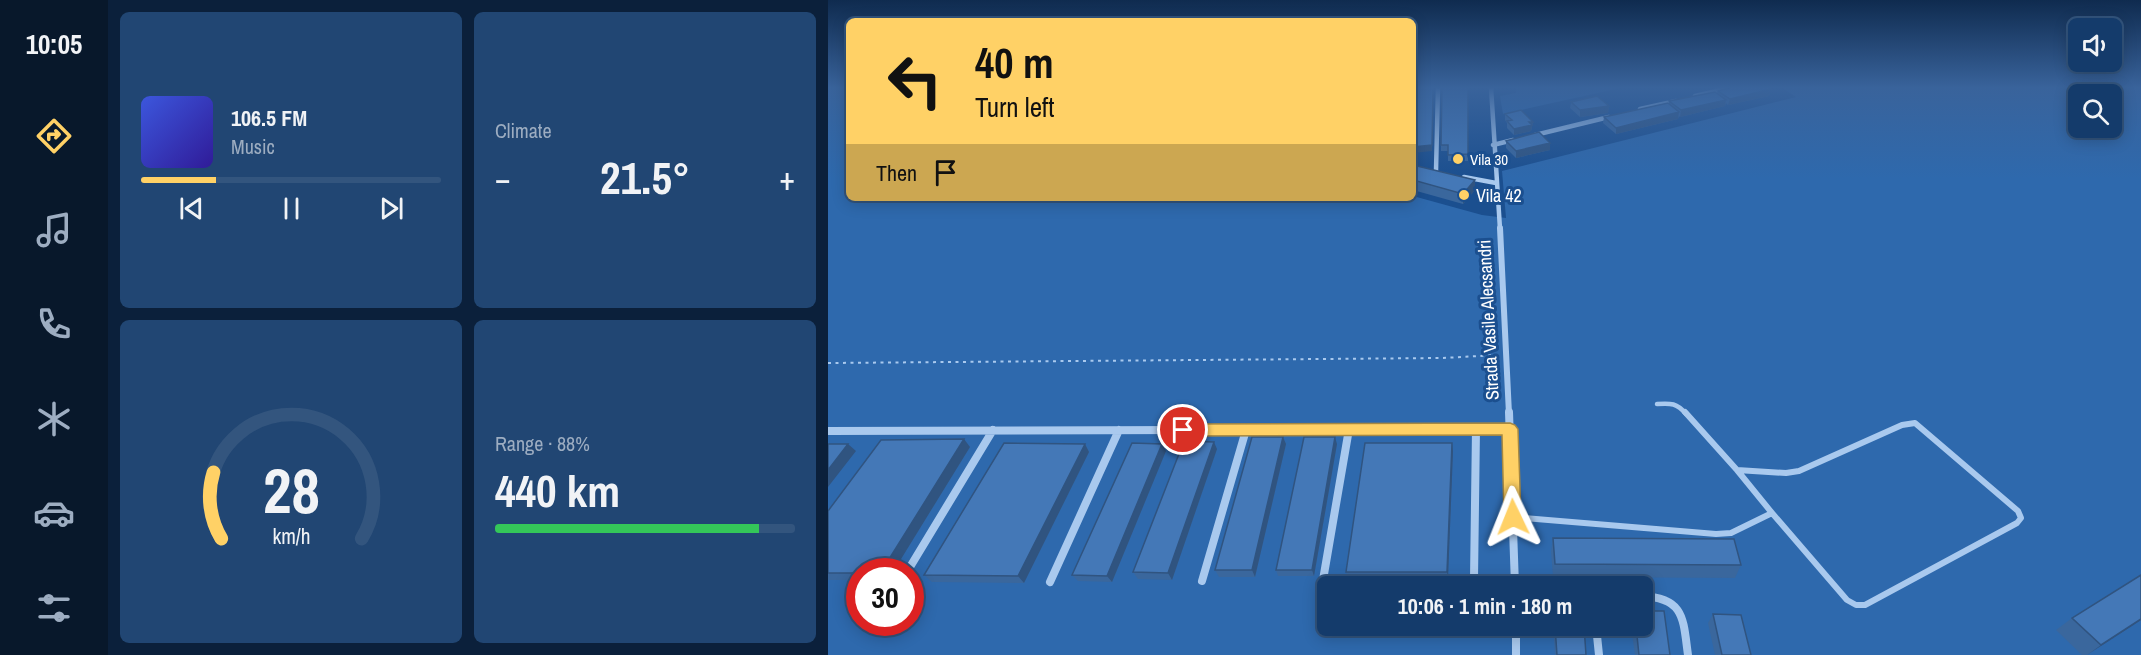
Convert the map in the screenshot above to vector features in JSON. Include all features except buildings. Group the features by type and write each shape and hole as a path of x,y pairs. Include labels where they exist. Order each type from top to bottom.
{"street":[{"path":"1436,171 1437,118"},
{"name":"Strada Vasile Alecsandri","path":"1492,118 1508,354 1515,576"},
{"path":"1527,136 1604,118"},
{"path":"1493,145 1516,139"},
{"path":"1424,168 1445,173"},
{"path":"1455,175 1496,183"},
{"path":"1324,576 1349,429"},
{"path":"1474,576 1476,429"},
{"path":"828,431 1510,429"},
{"path":"915,558 993,430"},
{"path":"1050,582 1119,430"},
{"path":"1202,581 1246,430"},
{"path":"884,440 891,431"},
{"path":"1653,596 1665,597 1674,603 1680,613 1689,655"},
{"path":"1516,636 1516,655"},
{"path":"1597,636 1599,655"}],"lane":[{"path":"1658,404 1671,403 1679,406 1737,470 1847,600 1856,605 1865,605 1875,600 2017,523 2021,518 2018,511 1915,423 1902,424 1799,471 1786,473 1737,470"},
{"path":"1513,517 1716,534 1731,533 1772,513"}],"path":[{"path":"828,363 1443,358 1508,354"}],"shaded area":[{"path":"828,118 846,118 846,201 1416,201 1416,197 1482,215 1506,218 1502,171 1714,118 2068,118 2068,138 2122,138 2122,118 2141,118 2141,655 828,655"}],"place":[{"name":"Vila 30","path":"1458,159"},
{"name":"Vila 42","path":"1464,195"}],"route":[{"path":"1183,430 1510,429 1513,517"}]}
